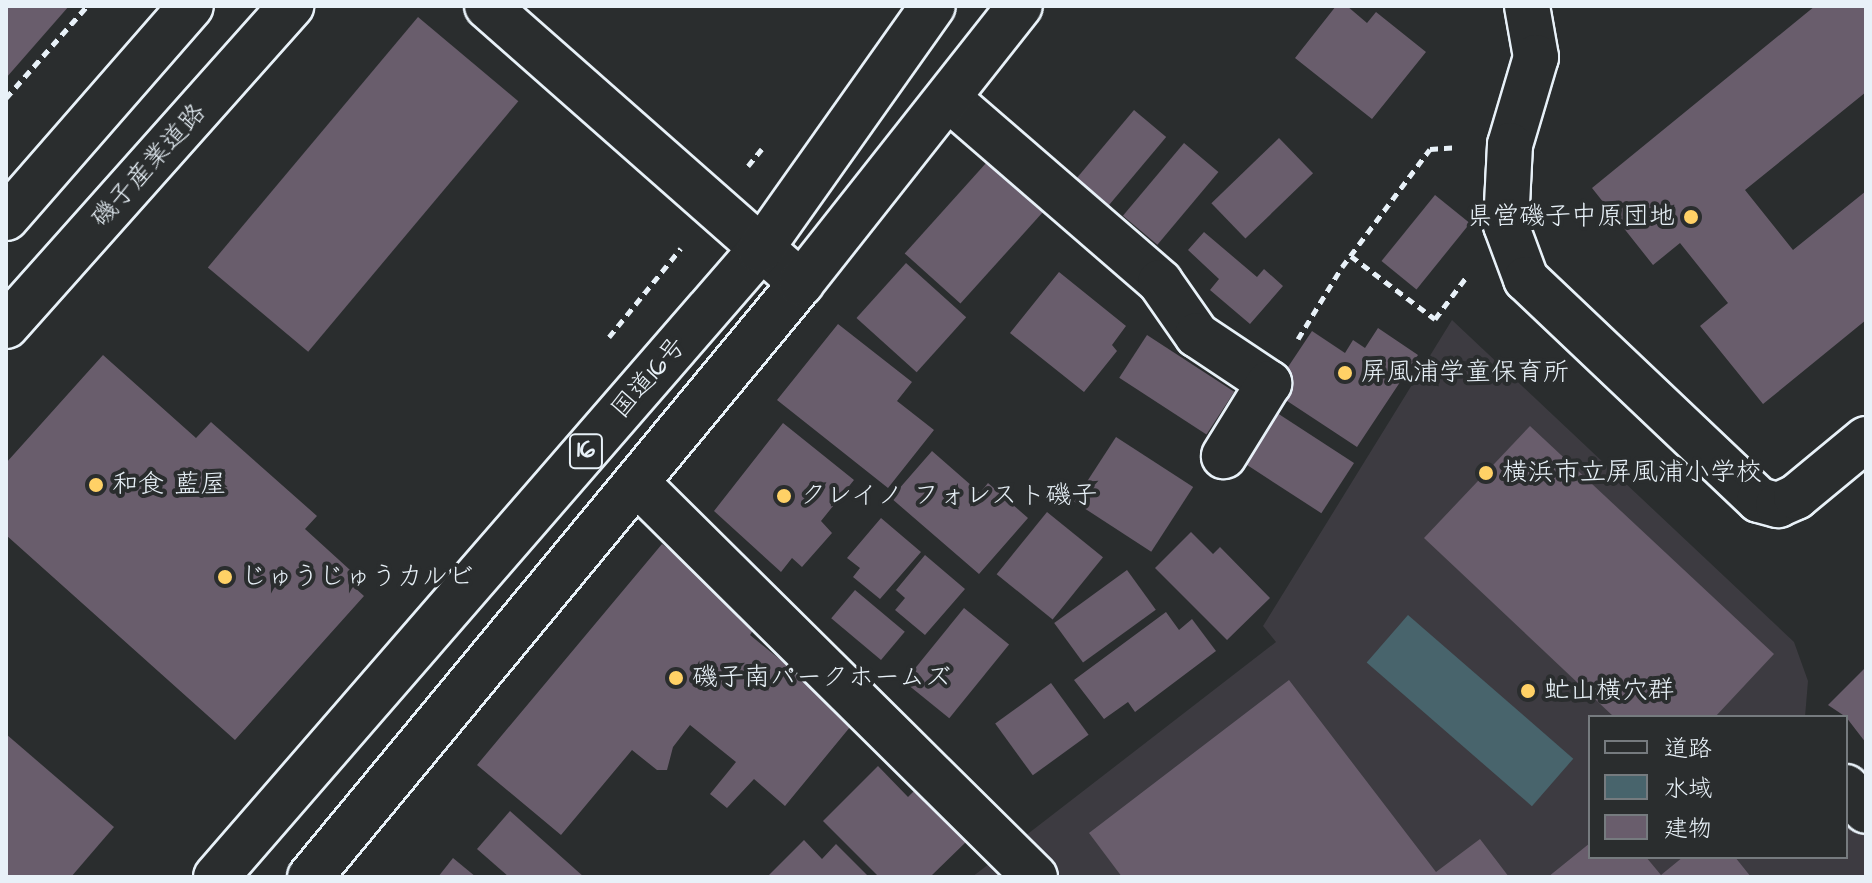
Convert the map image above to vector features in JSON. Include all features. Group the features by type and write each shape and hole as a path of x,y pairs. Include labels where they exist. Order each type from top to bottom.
{"main road":[{"path":"6,218 191,6"},
{"name":"磯子産業道路","path":"6,326 291,6"},
{"path":"487,6 801,283"},
{"name":"国道16号","path":"216,877 760,250 933,6"},
{"name":"16","path":"310,877 801,283 1020,6"},
{"path":"1531,6 1536,57 1510,145 1506,225 1526,279 1759,500 1778,505 1796,497 1866,439"},
{"path":"949,99 1160,282 1197,335 1269,383 1224,456"},
{"path":"637,483 1035,877"},
{"path":"1848,789 1866,811"}],"path":[{"path":"6,98 87,6"},
{"path":"1316,311 1351,256 1430,149 1510,145"},
{"path":"1351,256 1435,319 1506,225"}],"shaded area":[{"name":"横浜市立屏風浦小学校","path":"1452,320 1794,642 1808,681 1805,715 1588,715 1588,859 1848,859 1848,805 1866,826 1866,877 972,877 1276,642 1263,626"}],"water":[{"path":"1408,615 1573,759 1532,806 1367,663"}],"building":[{"path":"6,6 69,6 6,78"},
{"path":"1336,6 1347,6 1367,23 1376,12 1426,52 1372,119 1295,58"},
{"name":"県営磯子中原団地","path":"1815,6 1866,6 1866,92 1745,190 1793,250 1866,191 1866,320 1763,404 1700,326 1728,303 1680,243 1653,265 1592,188"},
{"path":"418,17 518,101 308,352 208,267"},
{"path":"1134,110 1166,137 1103,212 1071,185"},
{"path":"1279,138 1313,173 1245,239 1211,203"},
{"path":"1184,143 1218,172 1157,245 1123,216"},
{"path":"987,162 1043,212 960,304 905,253"},
{"path":"1435,195 1470,223 1416,289 1382,261"},
{"path":"1204,232 1257,277 1264,269 1283,286 1250,324 1210,290 1219,279 1188,250"},
{"path":"906,263 966,317 917,372 856,318"},
{"path":"1059,272 1126,326 1112,345 1117,351 1084,392 1010,333"},
{"path":"838,324 912,382 897,401 934,430 888,488 777,400"},
{"name":"屏風浦学童保育所","path":"1378,328 1418,355 1357,447 1272,391 1312,331 1345,353 1353,340 1365,348"},
{"path":"1147,335 1234,392 1206,434 1119,378"},
{"path":"103,355 196,438 211,422 317,516 305,529 361,580 354,587 364,596 235,740 6,535 6,463"},
{"path":"1271,409 1354,463 1321,513 1238,459"},
{"name":"クレイノ フォレスト磯子","path":"783,423 854,480 821,521 832,533 802,567 792,558 781,572 714,511"},
{"path":"1530,426 1774,654 1717,715 1612,715 1424,538"},
{"path":"1116,437 1193,487 1151,552 1074,502"},
{"path":"932,451 980,493 988,483 1028,518 979,574 891,498"},
{"path":"1047,512 1103,557 1053,619 997,574"},
{"path":"881,518 921,552 880,599 853,577 860,568 847,558"},
{"path":"1191,532 1213,554 1220,547 1270,598 1227,640 1155,568"},
{"name":"磯子南パークホームズ","path":"662,544 759,621 750,635 855,721 785,806 754,779 727,808 710,794 736,762 690,725 673,747 667,770 657,770 632,750 561,835 477,765"},
{"path":"925,555 965,589 925,635 895,610 905,598 896,590"},
{"path":"1127,570 1156,610 1083,663 1054,623"},
{"path":"855,590 905,632 881,660 831,618"},
{"path":"964,608 1009,645 949,718 904,682"},
{"path":"1166,612 1179,630 1192,619 1216,651 1135,712 1128,702 1104,719 1074,680"},
{"path":"1866,667 1866,743 1848,720 1848,715 1828,705"},
{"path":"1289,680 1436,872 1480,839 1509,877 1122,877 1089,833"},
{"path":"1051,683 1089,735 1033,775 995,724"},
{"path":"6,734 114,827 71,877 6,877"},
{"path":"878,766 908,797 916,789 968,840 930,877 879,877 823,821"},
{"path":"510,811 584,877 509,877 477,849"},
{"path":"804,840 822,859 836,844 869,877 767,877"},
{"path":"1588,845 1588,859 1648,859 1661,875 1681,859 1737,859 1751,877 1548,877"},
{"path":"453,858 476,877 438,877"}],"place":[{"name":"県営磯子中原団地","path":"1691,217"},
{"name":"屏風浦学童保育所","path":"1345,373"},
{"name":"横浜市立屏風浦小学校","path":"1486,473"},
{"name":"和食 藍屋","path":"96,485"},
{"name":"クレイノ フォレスト磯子","path":"784,496"},
{"name":"じゅうじゅうカルビ","path":"225,577"},
{"name":"磯子南パークホームズ","path":"676,678"},
{"name":"虻山横穴群","path":"1528,691"}]}
